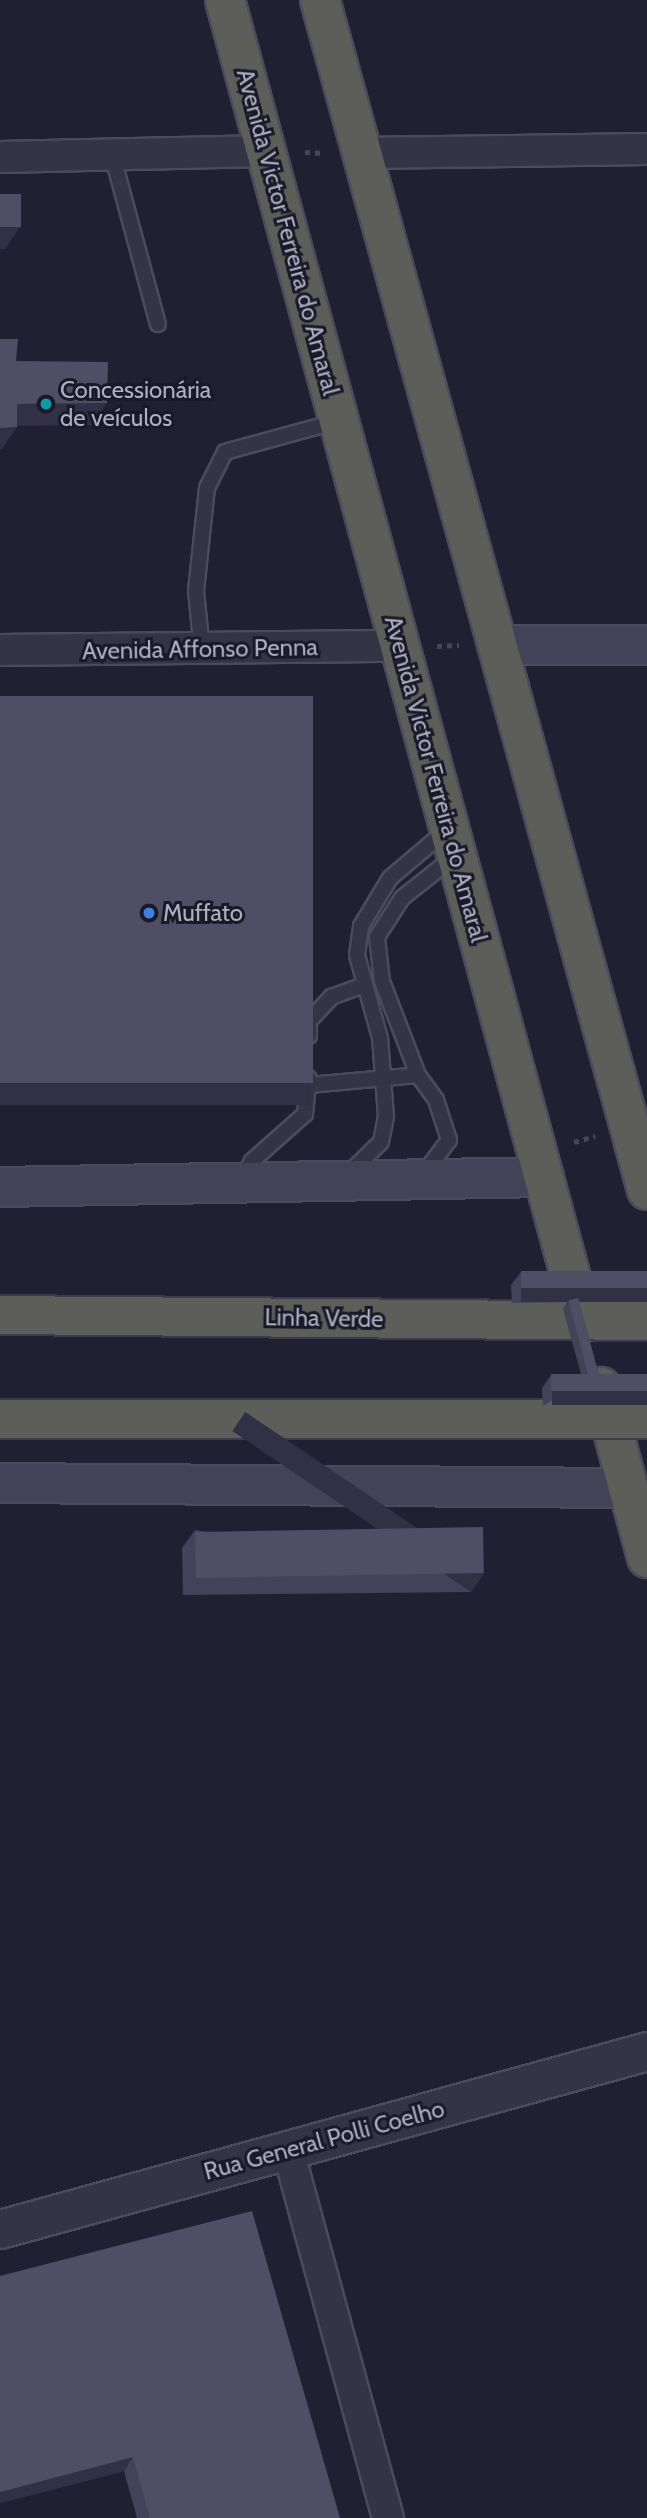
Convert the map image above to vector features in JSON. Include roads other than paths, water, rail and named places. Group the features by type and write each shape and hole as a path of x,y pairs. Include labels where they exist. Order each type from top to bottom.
{"highway":[{"name":"Avenida Victor Ferreira do Amaral","path":"225,0 647,1558"},
{"path":"320,0 646,1181"},
{"name":"Linha Verde","path":"0,1315 647,1321"},
{"path":"0,1419 647,1419"}],"main road":[{"path":"497,645 647,645"},
{"path":"0,1186 413,1180 540,1165"},
{"path":"0,1483 628,1488"}],"street":[{"path":"362,153 647,149"},
{"path":"0,157 266,151"},
{"name":"Avenida Affonso Penna","path":"0,650 201,651 401,646"},
{"name":"Rua General Polli Coelho","path":"0,2229 647,2051"},
{"path":"288,2150 388,2518"}],"lane":[{"path":"112,154 158,324"},
{"path":"201,651 196,591 206,488 225,452 339,420"},
{"path":"341,1181 380,1142 380,1038 362,986 357,955 370,906 390,878 453,842"},
{"path":"413,1180 435,1166 449,1140 436,1100 418,1075 382,981 377,937 402,898 453,842"},
{"path":"241,1183 252,1161 304,1114 309,1085 309,1021 331,998 362,986"},
{"path":"309,1085 418,1075"}],"place":[{"name":"Concessionária de veículos","path":"46,404"},
{"name":"Muffato","path":"149,913"}]}
